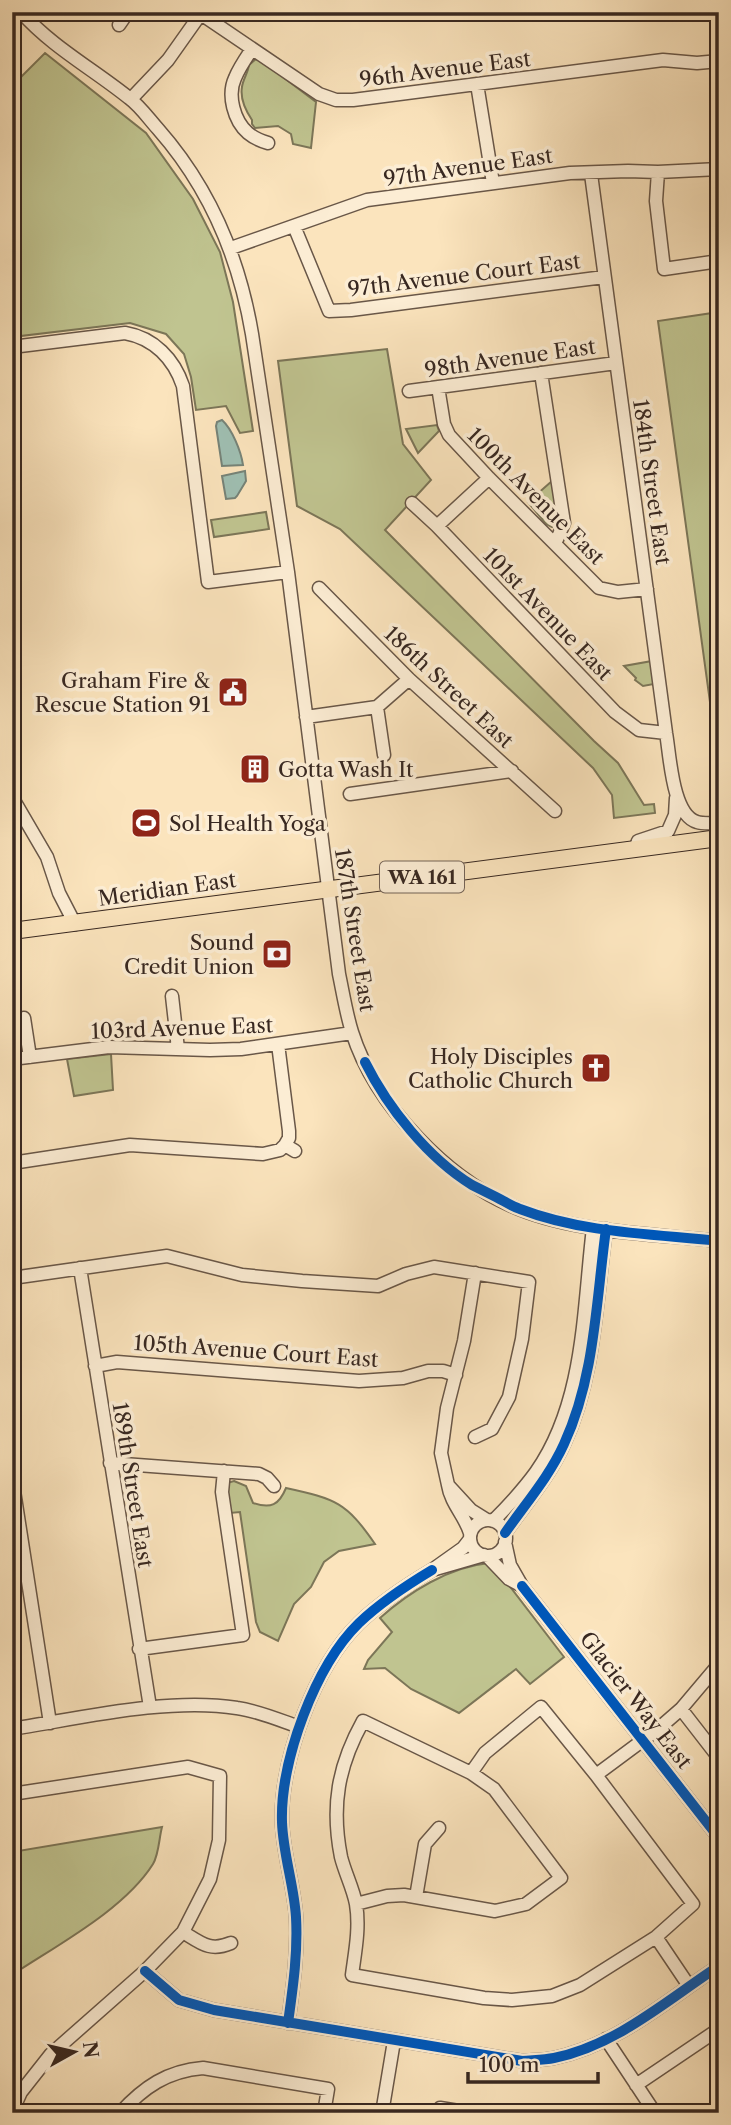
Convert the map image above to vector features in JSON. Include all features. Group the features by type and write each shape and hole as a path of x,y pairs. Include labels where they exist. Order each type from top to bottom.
{"main road":[{"name":"WA 161","path":"328,889 719,838"},
{"name":"Meridian East","path":"12,931 328,889"}],"street":[{"name":"187th Street East","path":"20,12 65,52 131,99 173,146 191,171 207,196 231,248 246,302 288,572 339,974 352,1033 374,1081 408,1128 455,1172 518,1209 599,1229 719,1241"},
{"path":"119,25 128,12"},
{"path":"131,99 168,60 201,13"},
{"name":"96th Avenue East","path":"201,13 318,94 336,100 477,85 663,60 697,63 719,61"},
{"path":"252,49 234,79 233,105 246,132 268,143"},
{"path":"477,85 492,183"},
{"name":"97th Avenue East","path":"231,248 367,200 570,173 719,169"},
{"path":"658,172 656,201 664,269 719,261"},
{"name":"184th Street East","path":"592,174 676,794 683,813 695,822 719,823"},
{"name":"97th Avenue Court East","path":"294,226 329,311 604,277"},
{"path":"12,347 125,333 151,342 170,360 183,386 208,582 288,572"},
{"name":"98th Avenue East","path":"409,391 616,363"},
{"path":"541,373 564,523 555,544"},
{"name":"100th Avenue East","path":"438,387 444,424 450,435 489,478 599,587 618,592 647,589"},
{"path":"437,526 489,478"},
{"name":"101st Avenue East","path":"412,503 615,712 639,730 666,733"},
{"name":"186th Street East","path":"319,589 409,679 555,810"},
{"path":"306,717 377,707 409,679"},
{"path":"377,707 384,755"},
{"path":"350,794 512,771"},
{"name":"184th Street East","path":"635,849 638,841 668,831 675,815 676,794"},
{"path":"12,797 47,857 59,892 75,924"},
{"path":"172,996 178,1049"},
{"path":"24,1018 30,1057"},
{"name":"103rd Avenue East","path":"12,1059 109,1048 210,1051 278,1045 352,1033"},
{"path":"12,1163 130,1145 263,1154 290,1148 278,1045"},
{"path":"288,2023 296,1963 296,1915 282,1821 285,1784 295,1737 318,1682 359,1624 403,1587 463,1548 477,1524 490,1520 516,1498 537,1471 552,1444 574,1381 599,1229"},
{"path":"432,1570 498,1552 505,1537 549,1472 576,1417 588,1364 599,1229"},
{"path":"12,1278 167,1256 242,1275 379,1286 406,1273 434,1267 529,1282 522,1339 509,1397 492,1429 475,1437"},
{"name":"189th Street East","path":"80,1268 150,1707"},
{"path":"475,1273 464,1341 447,1408 441,1453 450,1497 465,1519 474,1549 485,1556"},
{"name":"105th Avenue Court East","path":"95,1366 117,1362 359,1381 402,1378 428,1371 443,1371 456,1375"},
{"path":"110,1463 259,1474 274,1486"},
{"path":"139,1649 243,1635 222,1492 224,1471"},
{"path":"12,1478 50,1723"},
{"path":"448,1485 471,1510 502,1527 505,1537"},
{"name":"Glacier Way East","path":"505,1537 510,1565 522,1586 719,1838"},
{"name":"Glacier Way East","path":"485,1556 509,1579 522,1586"},
{"path":"596,1775 681,1709 719,1664"},
{"path":"12,1729 150,1707 194,1704 240,1708 299,1727"},
{"path":"356,1904 387,1896 416,1897 495,1911 526,1904 561,1878 494,1789 471,1773 363,1721 340,1774 337,1817 341,1857 356,1904 357,1928 352,1975 484,1998 512,2000 552,1996 580,1985 656,1937 693,1905 596,1775 541,1707 485,1753 471,1773"},
{"path":"681,1709 719,1758"},
{"path":"12,1794 188,1767 220,1776 219,1840 210,1879 183,1932 145,1971 51,2054 21,2092 12,2112"},
{"path":"416,1897 425,1844 439,1828"},
{"path":"183,1932 206,1946 221,1948 231,1943"},
{"path":"656,1937 689,1986"},
{"path":"145,1971 179,2000 214,2010 522,2061 554,2058 606,2039 631,2026 719,1966"},
{"path":"636,2085 719,2029"},
{"path":"606,2039 655,2113"},
{"path":"382,2113 394,2040"},
{"path":"120,2113 160,2079 183,2070 203,2068 328,2089 324,2113"},
{"path":"439,2113 440,2108 471,2113"}],"green space":[{"path":"45,53 146,133 193,199 220,252 233,302 253,431 240,433 226,406 196,410 184,354 166,334 130,323 12,337 12,86"},
{"path":"256,59 316,102 311,148 293,144 291,134 278,126 255,128 252,124 242,91 249,65"},
{"path":"719,312 719,768 658,321"},
{"path":"387,349 403,444 431,480 385,530 618,763 644,805 654,804 655,813 614,818 612,795 593,768 340,529 297,506 278,361"},
{"path":"437,425 439,431 418,453 406,429"},
{"path":"552,481 558,522 552,527 546,524 528,502"},
{"path":"266,512 269,529 214,537 211,520"},
{"path":"652,661 654,684 643,686 624,666"},
{"path":"111,1054 113,1090 74,1096 67,1059"},
{"path":"234,1481 246,1486 253,1503 259,1505 274,1504 286,1488 328,1499 356,1519 375,1544 339,1551 324,1562 311,1587 294,1604 278,1641 260,1632 256,1622 240,1512 230,1513 226,1487 227,1483"},
{"path":"489,1563 564,1657 530,1684 516,1669 459,1713 411,1689 385,1668 364,1669 368,1660 392,1632 380,1618 391,1608 445,1575"},
{"path":"162,1827 153,1864 125,1897 88,1926 12,1975 12,1852"}],"shaded area":[{"path":"222,420 236,441 243,465 222,466 216,426 217,422"},
{"path":"245,471 246,481 237,496 226,499 222,476"}],"cycle path":[{"path":"365,1062 397,1114 440,1161 472,1185 511,1205 544,1217 593,1228 719,1241"},
{"path":"505,1533 551,1468 574,1418 593,1338 606,1229"},
{"path":"288,2023 295,1970 296,1930 295,1905 282,1822 287,1771 294,1744 315,1689 343,1641 376,1608 432,1570"},
{"path":"522,1586 719,1838"},
{"path":"145,1971 179,2000 214,2010 522,2061 554,2058 599,2043 641,2020 719,1966"}],"place":[{"name":"Graham Fire & Rescue Station 91","path":"233,692"},
{"name":"Gotta Wash It","path":"255,769"},
{"name":"Sol Health Yoga","path":"146,823"},
{"name":"Sound Credit Union","path":"277,954"},
{"name":"Holy Disciples Catholic Church","path":"596,1068"}]}
